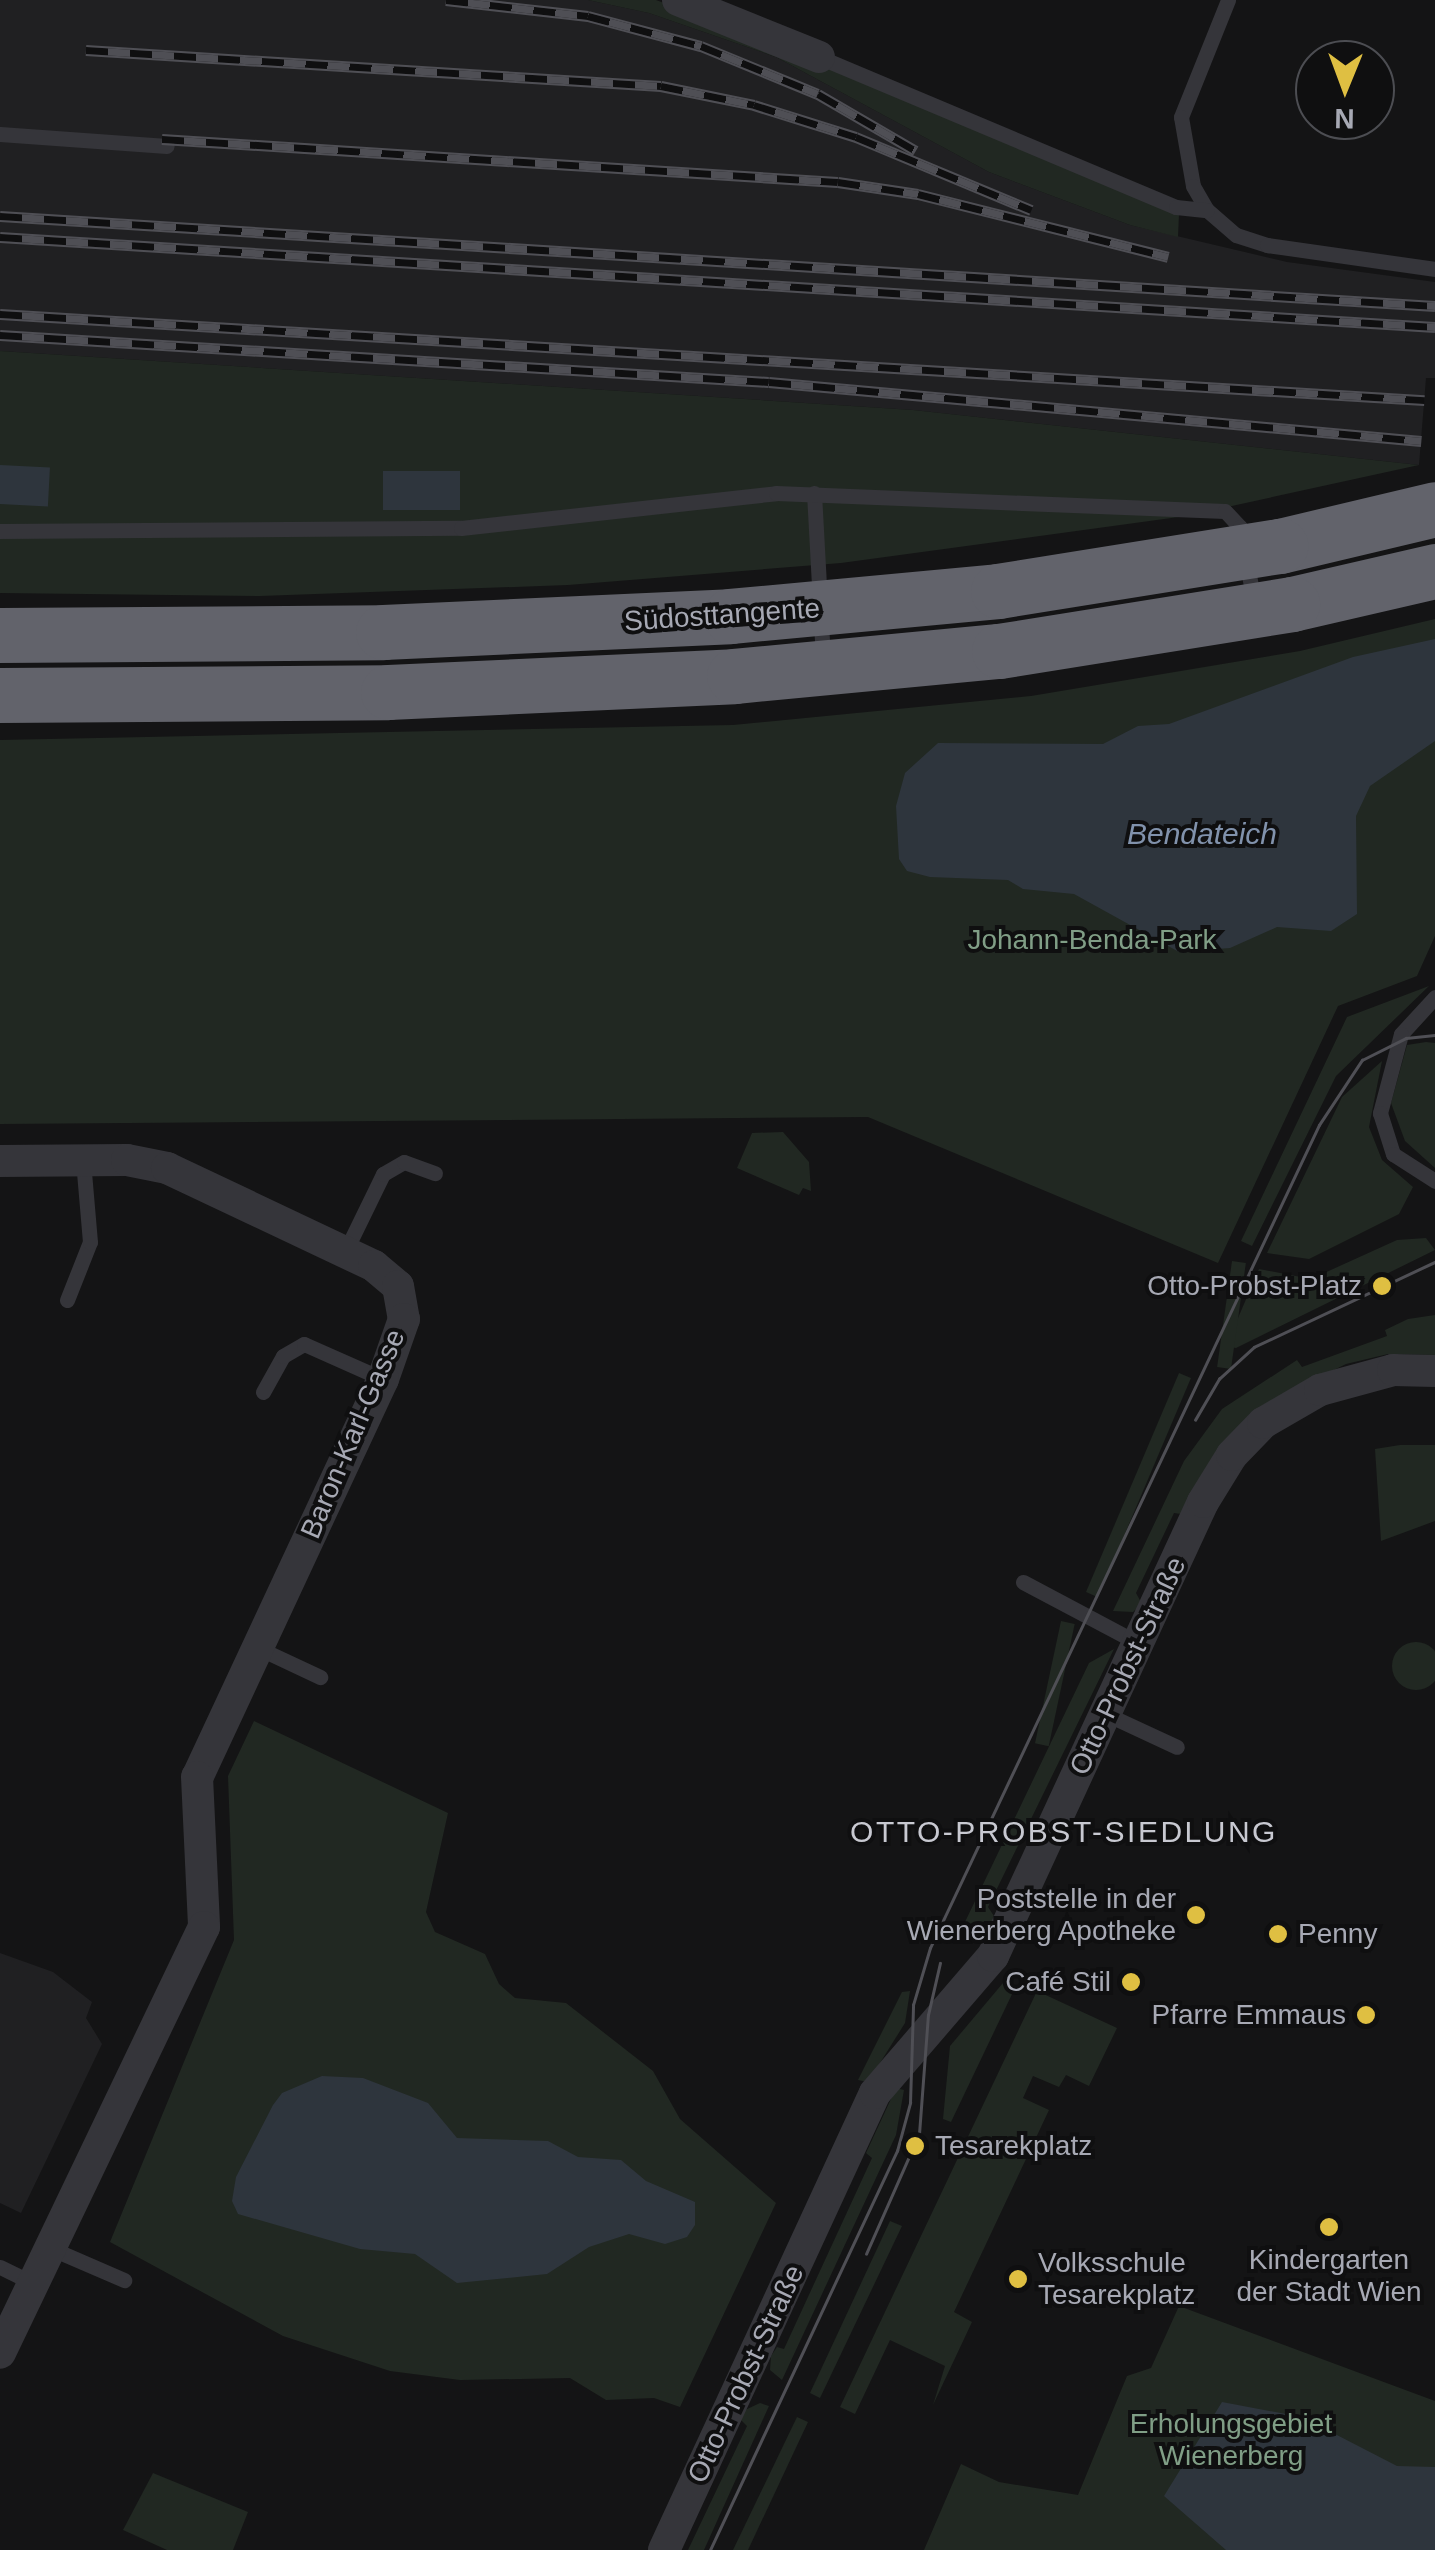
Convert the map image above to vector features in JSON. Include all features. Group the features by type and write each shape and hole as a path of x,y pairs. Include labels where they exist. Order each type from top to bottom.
{"highway":[{"name":"Südosttangente","path":"0,634 382,632 730,616 1016,588 1280,546 1435,510"},
{"path":"0,694 408,692 734,676 1016,649 1292,604 1435,571"}],"street":[{"path":"678,0 819,57"},
{"name":"Baron-Karl-Gasse","path":"0,1161 83,1160 167,1168 344,1252 398,1286 404,1319 382,1379 197,1777 204,1927 50,2248"},
{"name":"Otto-Probst-Straße","path":"664,2550 876,2093 993,1956 1204,1502 1245,1440 1320,1390 1392,1370 1435,1370"},
{"path":"0,2352 50,2248"}],"lane":[{"path":"1228,0 1181,116 1194,186 1207,210 1236,234 1267,245 1435,269"},
{"path":"819,57 1176,207 1207,210"},
{"path":"0,134 167,146"},
{"path":"0,531 462,528 740,495 814,493 1225,511 1240,528 1258,628 1206,637"},
{"path":"814,493 825,688"},
{"path":"1435,997 1398,1042 1380,1114 1393,1154 1435,1181"},
{"path":"67,1300 90,1242 83,1160"},
{"path":"344,1252 383,1174 404,1162 435,1173"},
{"path":"262,1392 284,1356 300,1345 319,1347 382,1379"},
{"path":"1023,1582 1140,1644"},
{"path":"256,1646 320,1677"},
{"path":"1106,1714 1177,1747"},
{"path":"50,2248 124,2280"},
{"path":"0,2267 33,2283"}],"shaded area":[{"path":"0,0 588,0 649,13 776,57 989,172 1130,225 1287,262 1435,282 1435,378 1426,378 1419,465 913,410 0,351"},
{"path":"0,1953 53,1972 92,2002 86,2018 102,2044 21,2213 0,2203"}],"green space":[{"path":"588,0 656,0 810,58 1179,214 1178,237 1130,225 989,172 776,57 649,13"},
{"path":"0,351 913,410 1419,465 1186,516 841,563 568,585 260,596 0,593"},
{"name":"Johann-Benda-Park","path":"1435,619 1435,936 1417,976 1338,1006 1218,1263 868,1117 0,1124 0,740 733,725 1031,696 1300,651"},
{"path":"1429,986 1336,1076 1252,1246 1241,1241 1347,1017"},
{"path":"1435,1043 1435,1168 1405,1141 1391,1103 1407,1045"},
{"path":"1382,1061 1369,1127 1382,1160 1413,1187 1399,1214 1309,1259 1267,1253 1342,1097"},
{"path":"783,1132 809,1162 811,1191 803,1188 799,1195 737,1168 752,1133"},
{"path":"1426,1238 1435,1250 1236,1348 1226,1346 1259,1269 1311,1279 1397,1240"},
{"path":"1232,1261 1246,1263 1231,1369 1217,1367"},
{"path":"1435,1315 1435,1355 1388,1354 1346,1364 1263,1405 1181,1514 1174,1513 1136,1593 1142,1604 1133,1612 1113,1611 1184,1461 1222,1409 1297,1360 1302,1367 1387,1336 1385,1330 1408,1319"},
{"path":"1179,1373 1191,1378 1098,1597 1086,1592"},
{"path":"1435,1445 1435,1521 1381,1541 1375,1449"},
{"path":"1061,1621 1075,1624 1049,1746 1035,1743"},
{"path":"1416,1642 1433,1649 1440,1666 1433,1683 1416,1690 1399,1683 1392,1666 1399,1649"},
{"path":"1114,1649 988,1907 994,1916 986,1935 964,1924 1089,1663"},
{"path":"254,1721 448,1813 426,1912 435,1932 485,1954 499,1984 515,1998 566,2003 653,2071 680,2119 776,2203 680,2407 654,2398 606,2400 570,2378 460,2380 390,2371 283,2336 110,2242 234,1940 228,1776"},
{"path":"1008,1977 1014,1990 951,2122 943,2119 950,2046"},
{"path":"910,1991 905,2023 868,2082 858,2080 902,1992"},
{"path":"1037,1991 1117,2028 1089,2086 1066,2075 1059,2087 1033,2076 1023,2098 1049,2110 954,2312 972,2322 933,2405 945,2366 890,2340 855,2414 840,2407"},
{"path":"896,2088 904,2090 896,2135 782,2380 770,2370 771,2356 777,2347 784,2349 872,2158 866,2153"},
{"path":"890,2221 902,2226 820,2398 810,2393"},
{"name":"Erholungsgebiet Wienerberg","path":"1179,2306 1435,2401 1435,2550 924,2550 961,2464 999,2482 1078,2495 1127,2376 1151,2368"},
{"path":"760,2403 769,2406 704,2550 688,2550 747,2426 741,2420 745,2410"},
{"path":"797,2417 808,2422 748,2550 733,2550"},
{"path":"153,2473 248,2512 233,2550 167,2550 123,2530"}],"water":[{"path":"0,465 50,468 48,507 0,504"},
{"path":"383,471 460,471 460,510 383,510"},
{"name":"Bendateich","path":"1435,639 1435,741 1370,786 1356,816 1357,914 1331,931 1277,927 1230,948 1179,952 1074,894 1023,889 1008,880 930,877 907,871 899,859 896,806 905,773 938,743 1103,744 1138,726 1169,724 1353,657"},
{"path":"322,2076 363,2078 428,2103 457,2138 548,2141 578,2157 621,2160 646,2181 695,2202 695,2225 687,2237 665,2244 629,2234 589,2247 547,2274 457,2283 415,2254 360,2249 238,2214 232,2201 236,2177 273,2105 282,2093"},
{"path":"1222,2402 1302,2417 1397,2466 1435,2467 1435,2550 1226,2550 1164,2496"}],"tram line":[{"path":"710,2550 897,2151 910,2103 913,2005 930,1948 1319,1125 1362,1060 1406,1038 1435,1035"},
{"path":"1195,1420 1219,1379 1254,1347 1435,1262"},
{"path":"866,2254 919,2134 928,2015 940,1963"}],"railway":[{"path":"446,0 588,16 701,46 818,94 916,151"},
{"path":"86,50 661,86 754,105 856,137 1031,210"},
{"path":"162,139 838,182 918,194 1168,257"},
{"path":"0,216 1435,306"},
{"path":"0,237 1435,327"},
{"path":"0,314 1424,400"},
{"path":"0,335 769,382 1421,441"}],"place":[{"name":"Otto-Probst-Platz","path":"1382,1286"},
{"name":"Poststelle in der Wienerberg Apotheke","path":"1196,1915"},
{"name":"Penny","path":"1278,1934"},
{"name":"Café Stil","path":"1131,1982"},
{"name":"Pfarre Emmaus","path":"1366,2015"},
{"name":"Tesarekplatz","path":"915,2146"},
{"name":"Kindergarten der Stadt Wien","path":"1329,2227"},
{"name":"Volksschule Tesarekplatz","path":"1018,2279"}],"district":[{"name":"OTTO-PROBST-SIEDLUNG","path":"1064,1832"}]}
